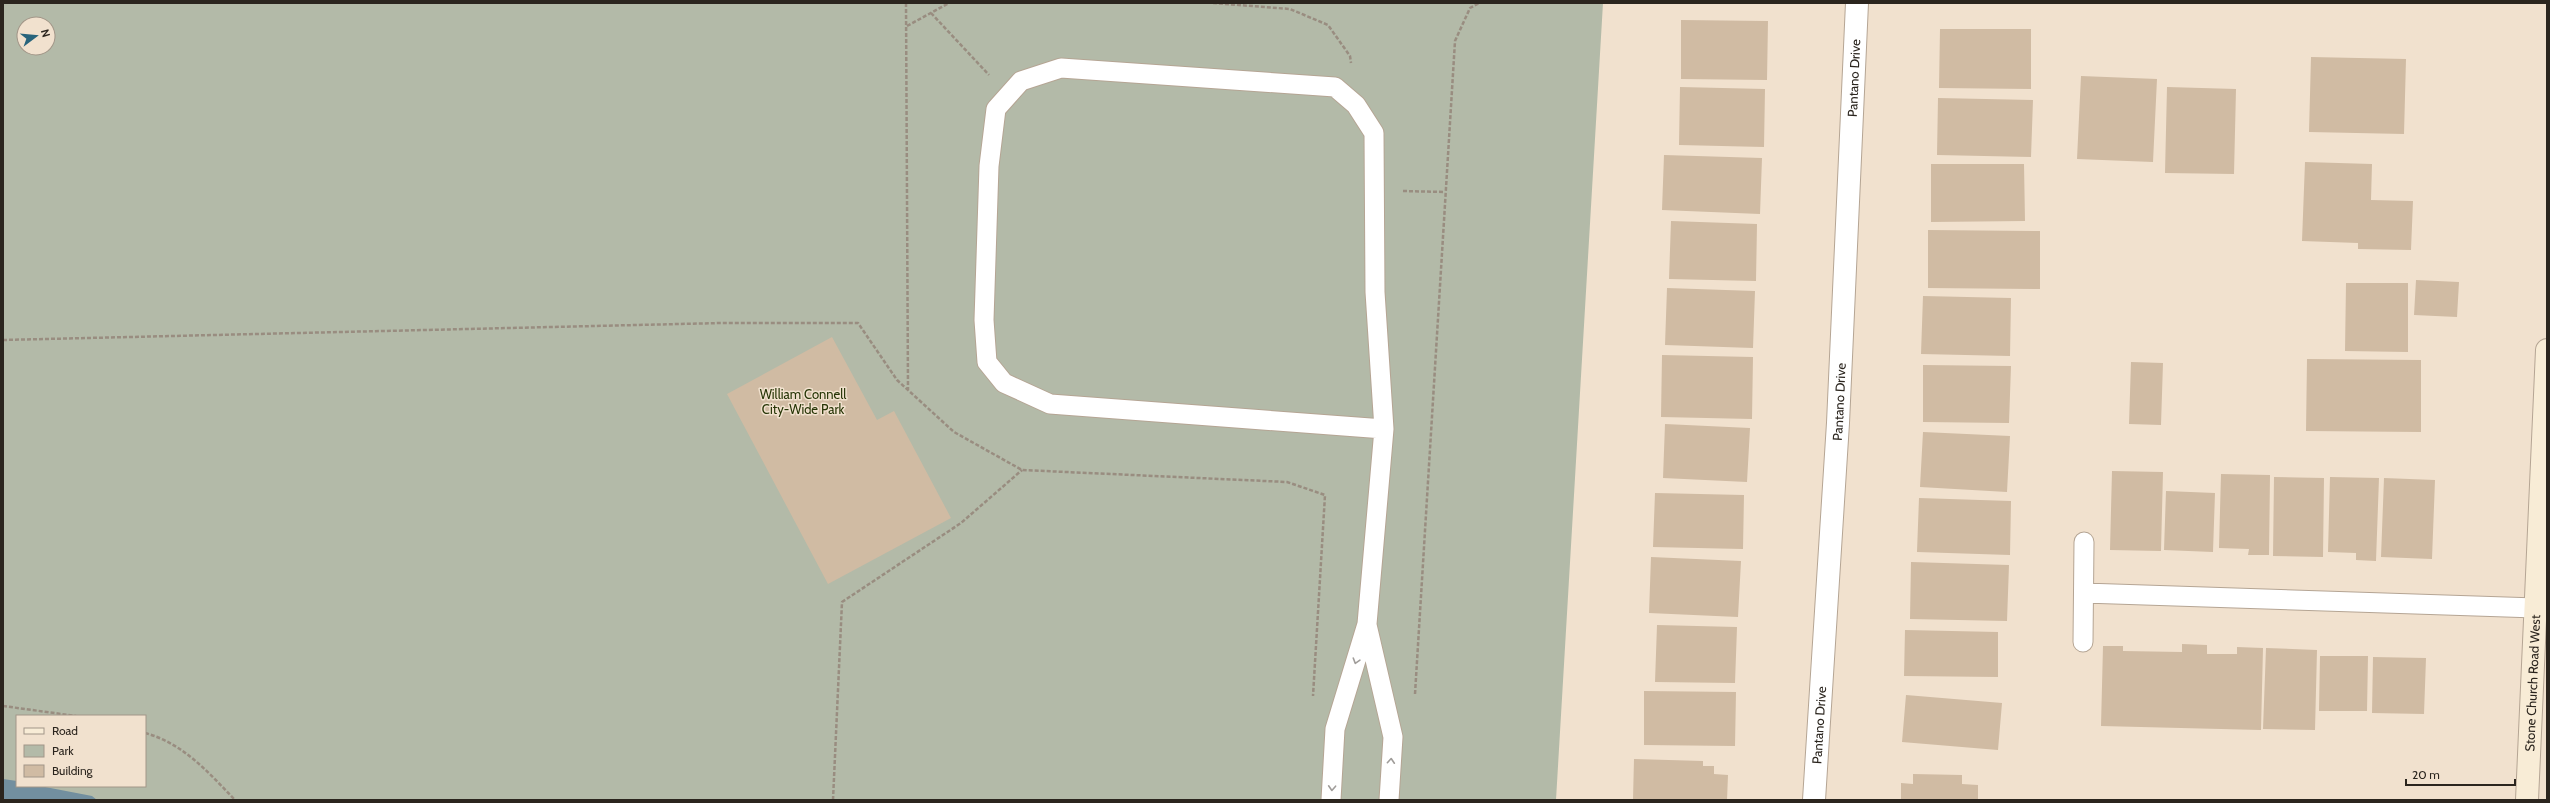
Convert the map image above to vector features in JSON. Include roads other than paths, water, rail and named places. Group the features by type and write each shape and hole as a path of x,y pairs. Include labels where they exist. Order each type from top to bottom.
{"main road":[{"name":"Stone Church Road West","path":"2527,800 2547,350"}],"street":[{"name":"Pantano Drive","path":"1814,800 1838,423 1857,3"}],"lane":[{"path":"1331,800 1335,729 1367,624 1384,429 1375,292 1374,133 1356,105 1335,87 1061,68 1021,81 996,109 988,166 984,320 987,362 1004,383 1050,404 1384,429"},
{"path":"2083,642 2084,542"},
{"path":"2084,593 2536,608"},
{"path":"1367,624 1393,737 1389,800"}],"water":[{"path":"3,779 16,781 16,787 45,787 92,796 97,800 3,800"}],"park label":[{"name":"William Connell City-Wide Park","path":"803,402"}]}
